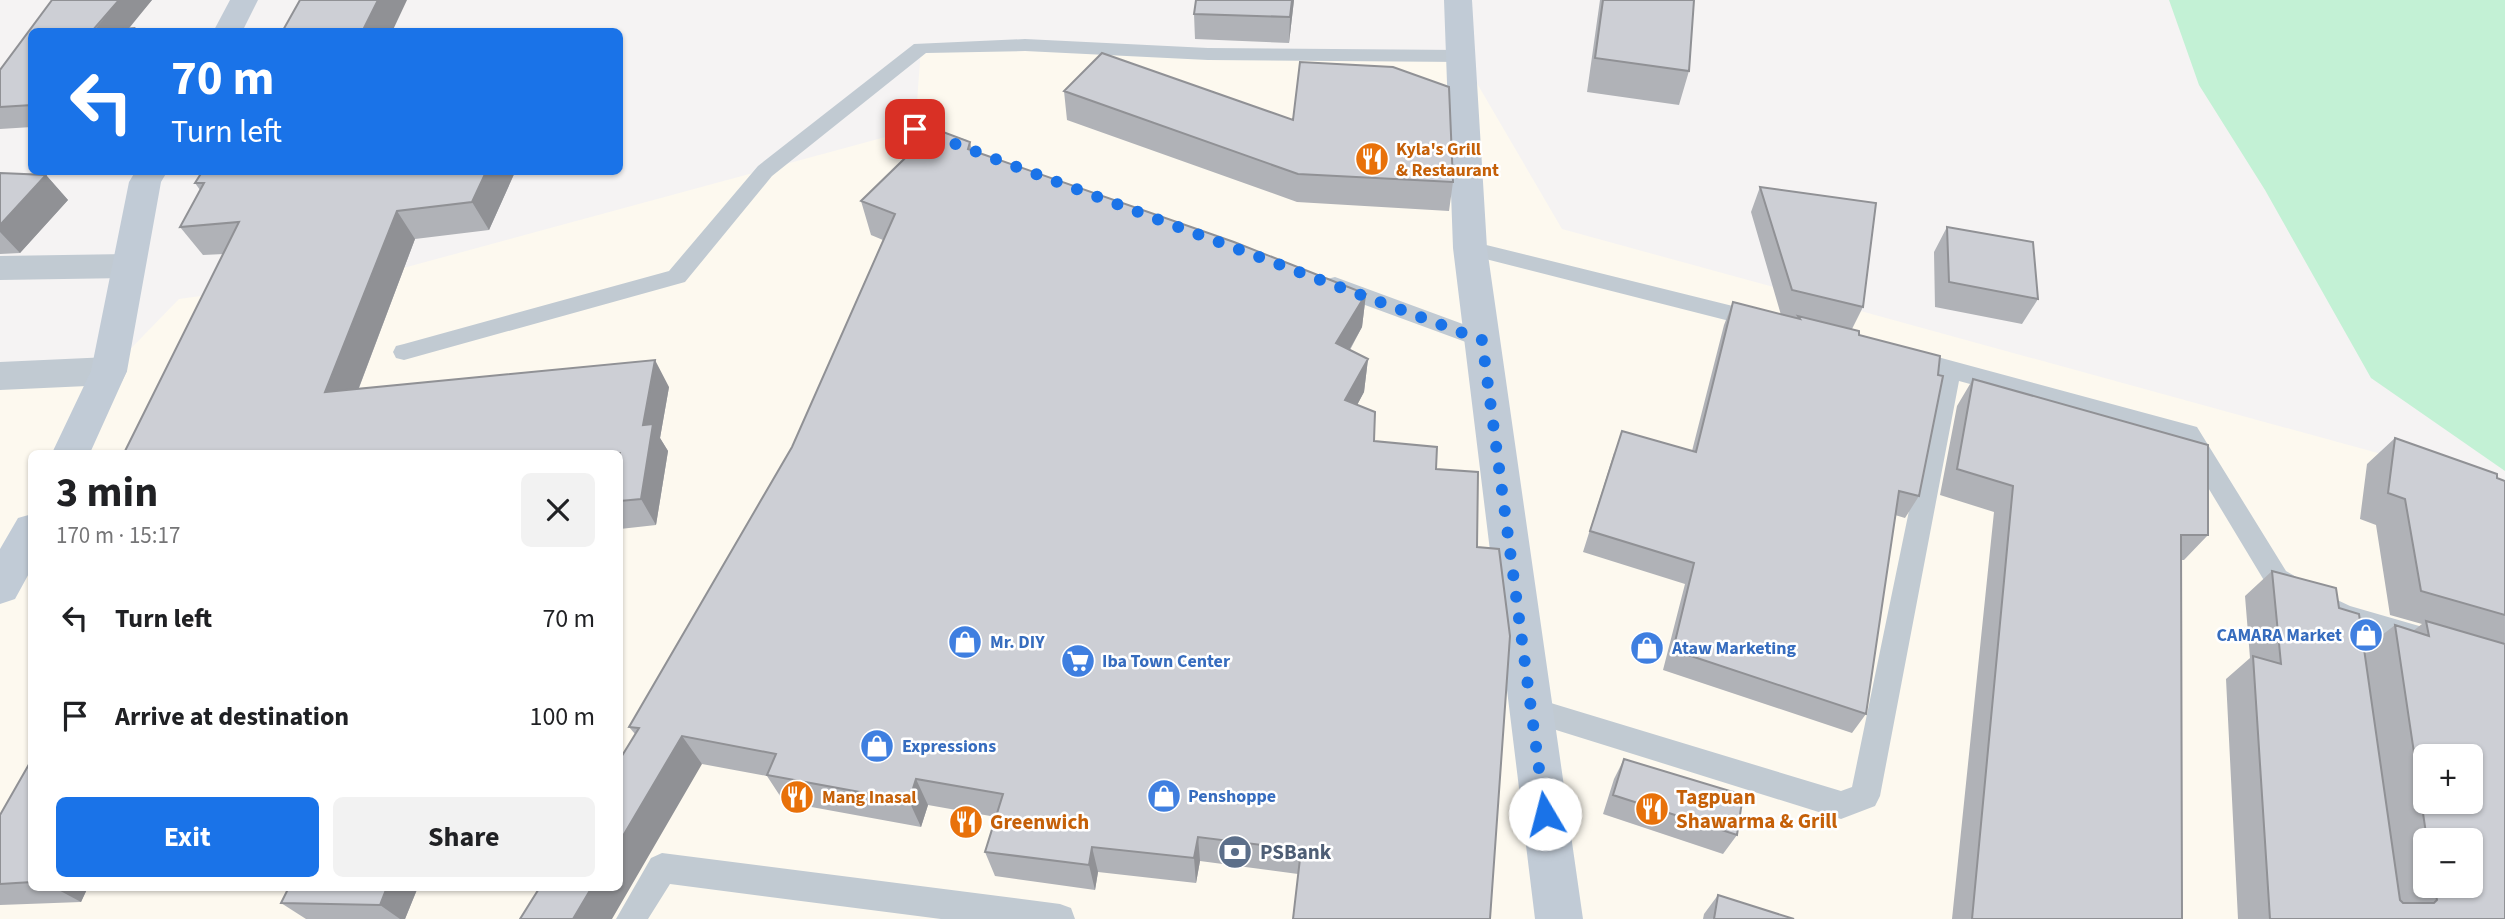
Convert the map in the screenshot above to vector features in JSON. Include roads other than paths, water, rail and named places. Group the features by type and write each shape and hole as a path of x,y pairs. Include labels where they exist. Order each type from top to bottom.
{"main road":[{"path":"229,28 244,0"},
{"path":"1458,0 1470,248 1559,919"},
{"path":"72,450 109,371 127,266 145,182 149,175"},
{"path":"0,587 28,537"}],"street":[{"path":"0,268 127,266"},
{"path":"0,376 109,371"}],"lane":[{"path":"404,352 677,277 765,171 921,48 1025,46 1208,54 1461,56"},
{"path":"915,129 979,153"},
{"path":"1470,248 1777,325"},
{"path":"1314,278 1482,340"},
{"path":"1883,352 2188,434 2277,579 2345,629 2443,644"},
{"path":"1531,710 1840,805 1865,796 1950,368"},
{"path":"631,919 662,869 1060,919"}],"place":[{"name":"Kyla's Grill & Restaurant","path":"1372,159"},
{"name":"CAMARA Market","path":"2366,635"},
{"name":"Mr. DIY","path":"965,642"},
{"name":"Ataw Marketing","path":"1647,648"},
{"name":"Iba Town Center","path":"1078,661"},
{"name":"Expressions","path":"877,746"},
{"name":"Penshoppe","path":"1164,796"},
{"name":"Mang Inasal","path":"797,797"},
{"name":"Tagpuan Shawarma & Grill","path":"1652,809"},
{"name":"Greenwich","path":"966,822"},
{"name":"PSBank","path":"1235,852"}]}
